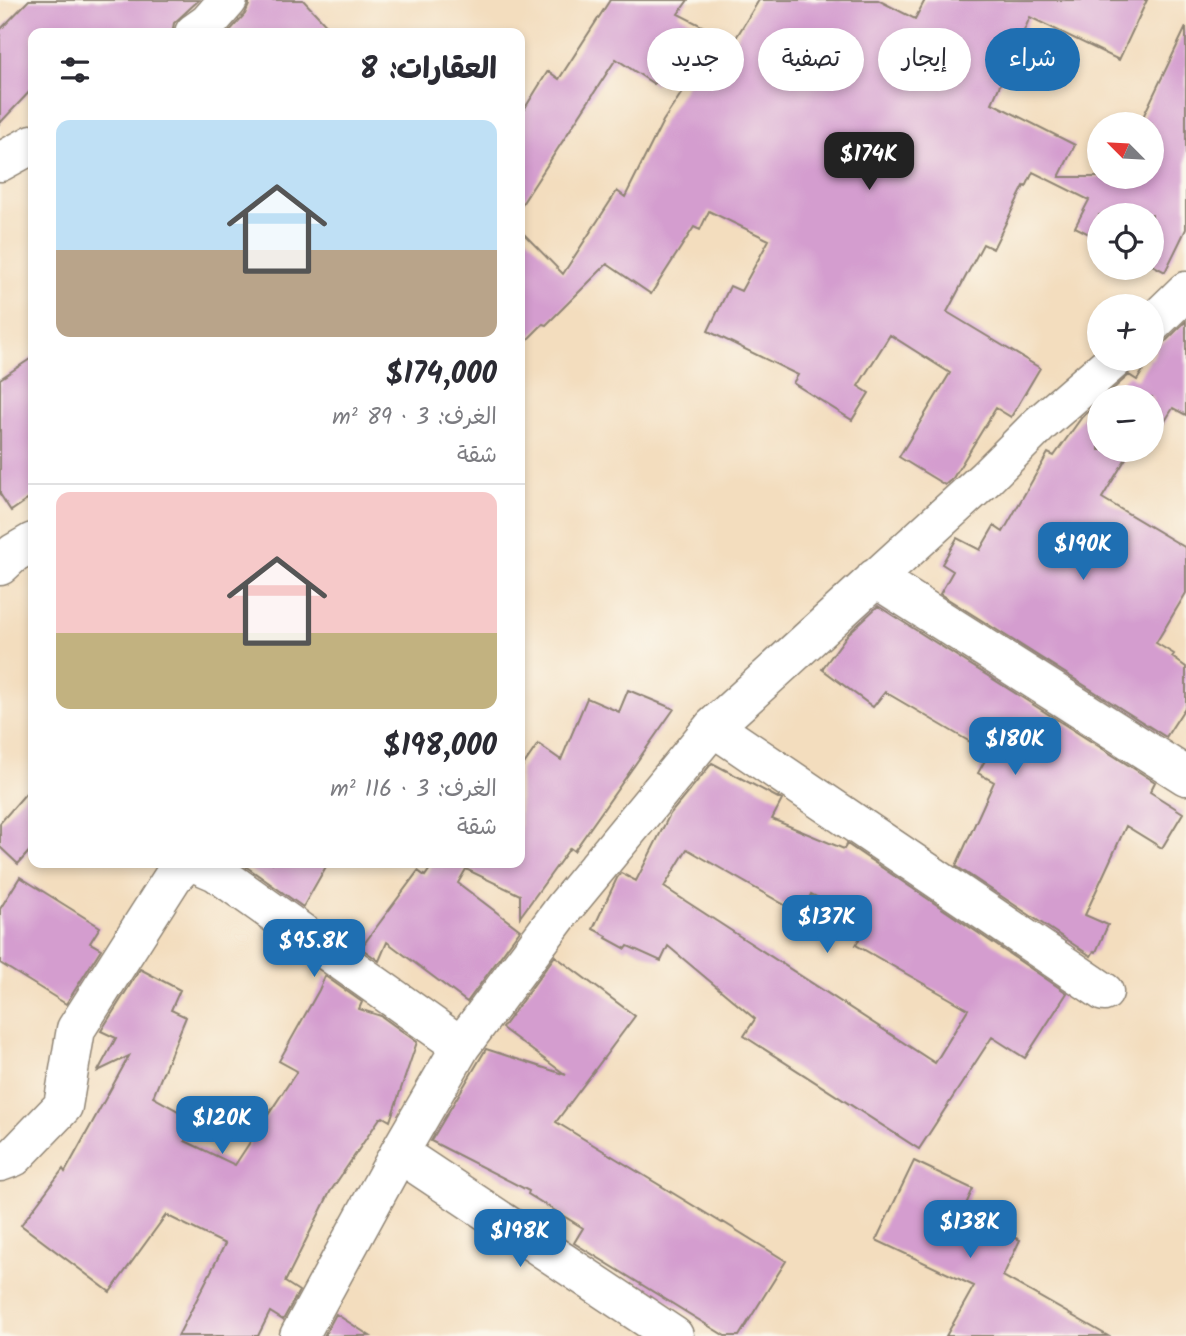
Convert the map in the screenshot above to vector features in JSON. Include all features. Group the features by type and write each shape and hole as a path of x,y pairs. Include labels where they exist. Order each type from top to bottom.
{"street":[{"path":"201,28 228,0"},
{"path":"0,162 28,147"},
{"path":"1164,312 1186,291"},
{"path":"299,1336 461,1046 564,908 713,727 986,478 1041,423 1101,371"},
{"path":"0,566 28,545"},
{"path":"875,578 1186,776"},
{"path":"713,727 1104,992"},
{"path":"0,1162 14,1157 63,1106 76,1029 181,868"},
{"path":"207,868 461,1046"},
{"path":"399,1153 674,1336"}],"building":[{"path":"29,0 199,0 174,23 173,28 28,28 28,93 0,123 0,30"},
{"path":"249,0 303,0 329,28 232,28 249,5"},
{"path":"610,0 688,0 678,14 706,28 647,28 647,79 616,59 525,199 525,108 548,71 559,79"},
{"path":"759,0 878,0 915,19 925,0 1147,0 1119,60 1080,41 1080,28 1053,28 1030,17 1025,28 985,28 985,91 997,91 992,103 1075,145 1059,177 1087,177 1087,189 1164,189 1164,112 1145,112 1186,27 1186,229 1165,272 1164,203 1087,203 1089,200 1033,172 993,249 983,244 947,312 1040,368 1011,417 996,408 953,478 945,485 899,457 950,373 890,335 858,386 869,393 852,420 793,383 798,375 708,331 730,286 741,291 769,240 709,211 700,230 694,227 651,294 607,264 546,325 543,324 525,342 525,235 563,274 617,191 625,197 663,121 683,91 744,91 742,28"},
{"path":"1087,204 1087,233 1075,227"},
{"path":"1186,321 1186,415 1173,408 1164,423 1164,385 1118,385 1129,375 1137,380 1143,371 1164,371 1164,342"},
{"path":"28,360 28,499 11,511 0,494 0,379"},
{"path":"1087,413 1087,462 1124,462 1102,498 1186,548 1186,593 1156,643 1174,654 1172,657 1186,667 1186,706 1166,737 940,594 953,571 942,564 957,538 980,550 994,526 1003,532 1048,453 1054,456"},
{"path":"878,606 1155,782 1150,792 1183,813 1162,848 1126,826 1085,915 1108,925 1096,952 1091,956 956,866 994,782 978,773 989,753 885,692 873,707 822,669 848,634"},
{"path":"628,690 674,709 574,851 570,848 520,917 520,895 466,869 458,883 520,930 467,1002 387,942 379,961 361,948 418,871 425,876 431,868 525,868 525,763 538,744 561,760 587,698 619,712"},
{"path":"712,763 782,800 772,819 844,849 847,844 1067,993 1025,1058 992,1037 919,1149 744,1036 755,1019 668,946 661,961 628,946 626,949 593,929 621,873 636,881 670,814","holes":["687,849 802,915 811,894 867,925 856,945 968,1009 935,1063 664,887"]},
{"path":"28,791 28,853 18,864 0,847 0,823"},
{"path":"248,868 325,868 303,907"},
{"path":"20,877 100,927 90,943 101,949 66,1004 0,963 0,909"},
{"path":"555,956 635,1016 556,1122 786,1261 739,1336 725,1336 574,1243 583,1228 528,1194 529,1191 431,1141 486,1049 566,1075 502,1028"},
{"path":"140,969 180,990 171,1010 186,1017 153,1097 196,1121 185,1141 235,1165 297,1071 279,1061 325,976 362,1002 359,1009 381,1016 417,1042 390,1121 380,1118 330,1192 285,1282 299,1291 283,1320 270,1312 258,1336 178,1336 225,1244 166,1215 110,1292 21,1225 63,1169 65,1172 129,1056 98,1071 116,1038 101,1031"},
{"path":"914,1161 973,1189 962,1213 1020,1240 1003,1276 1108,1336 946,1336 974,1286 876,1240"},
{"path":"336,1314 370,1336 324,1336"}]}
